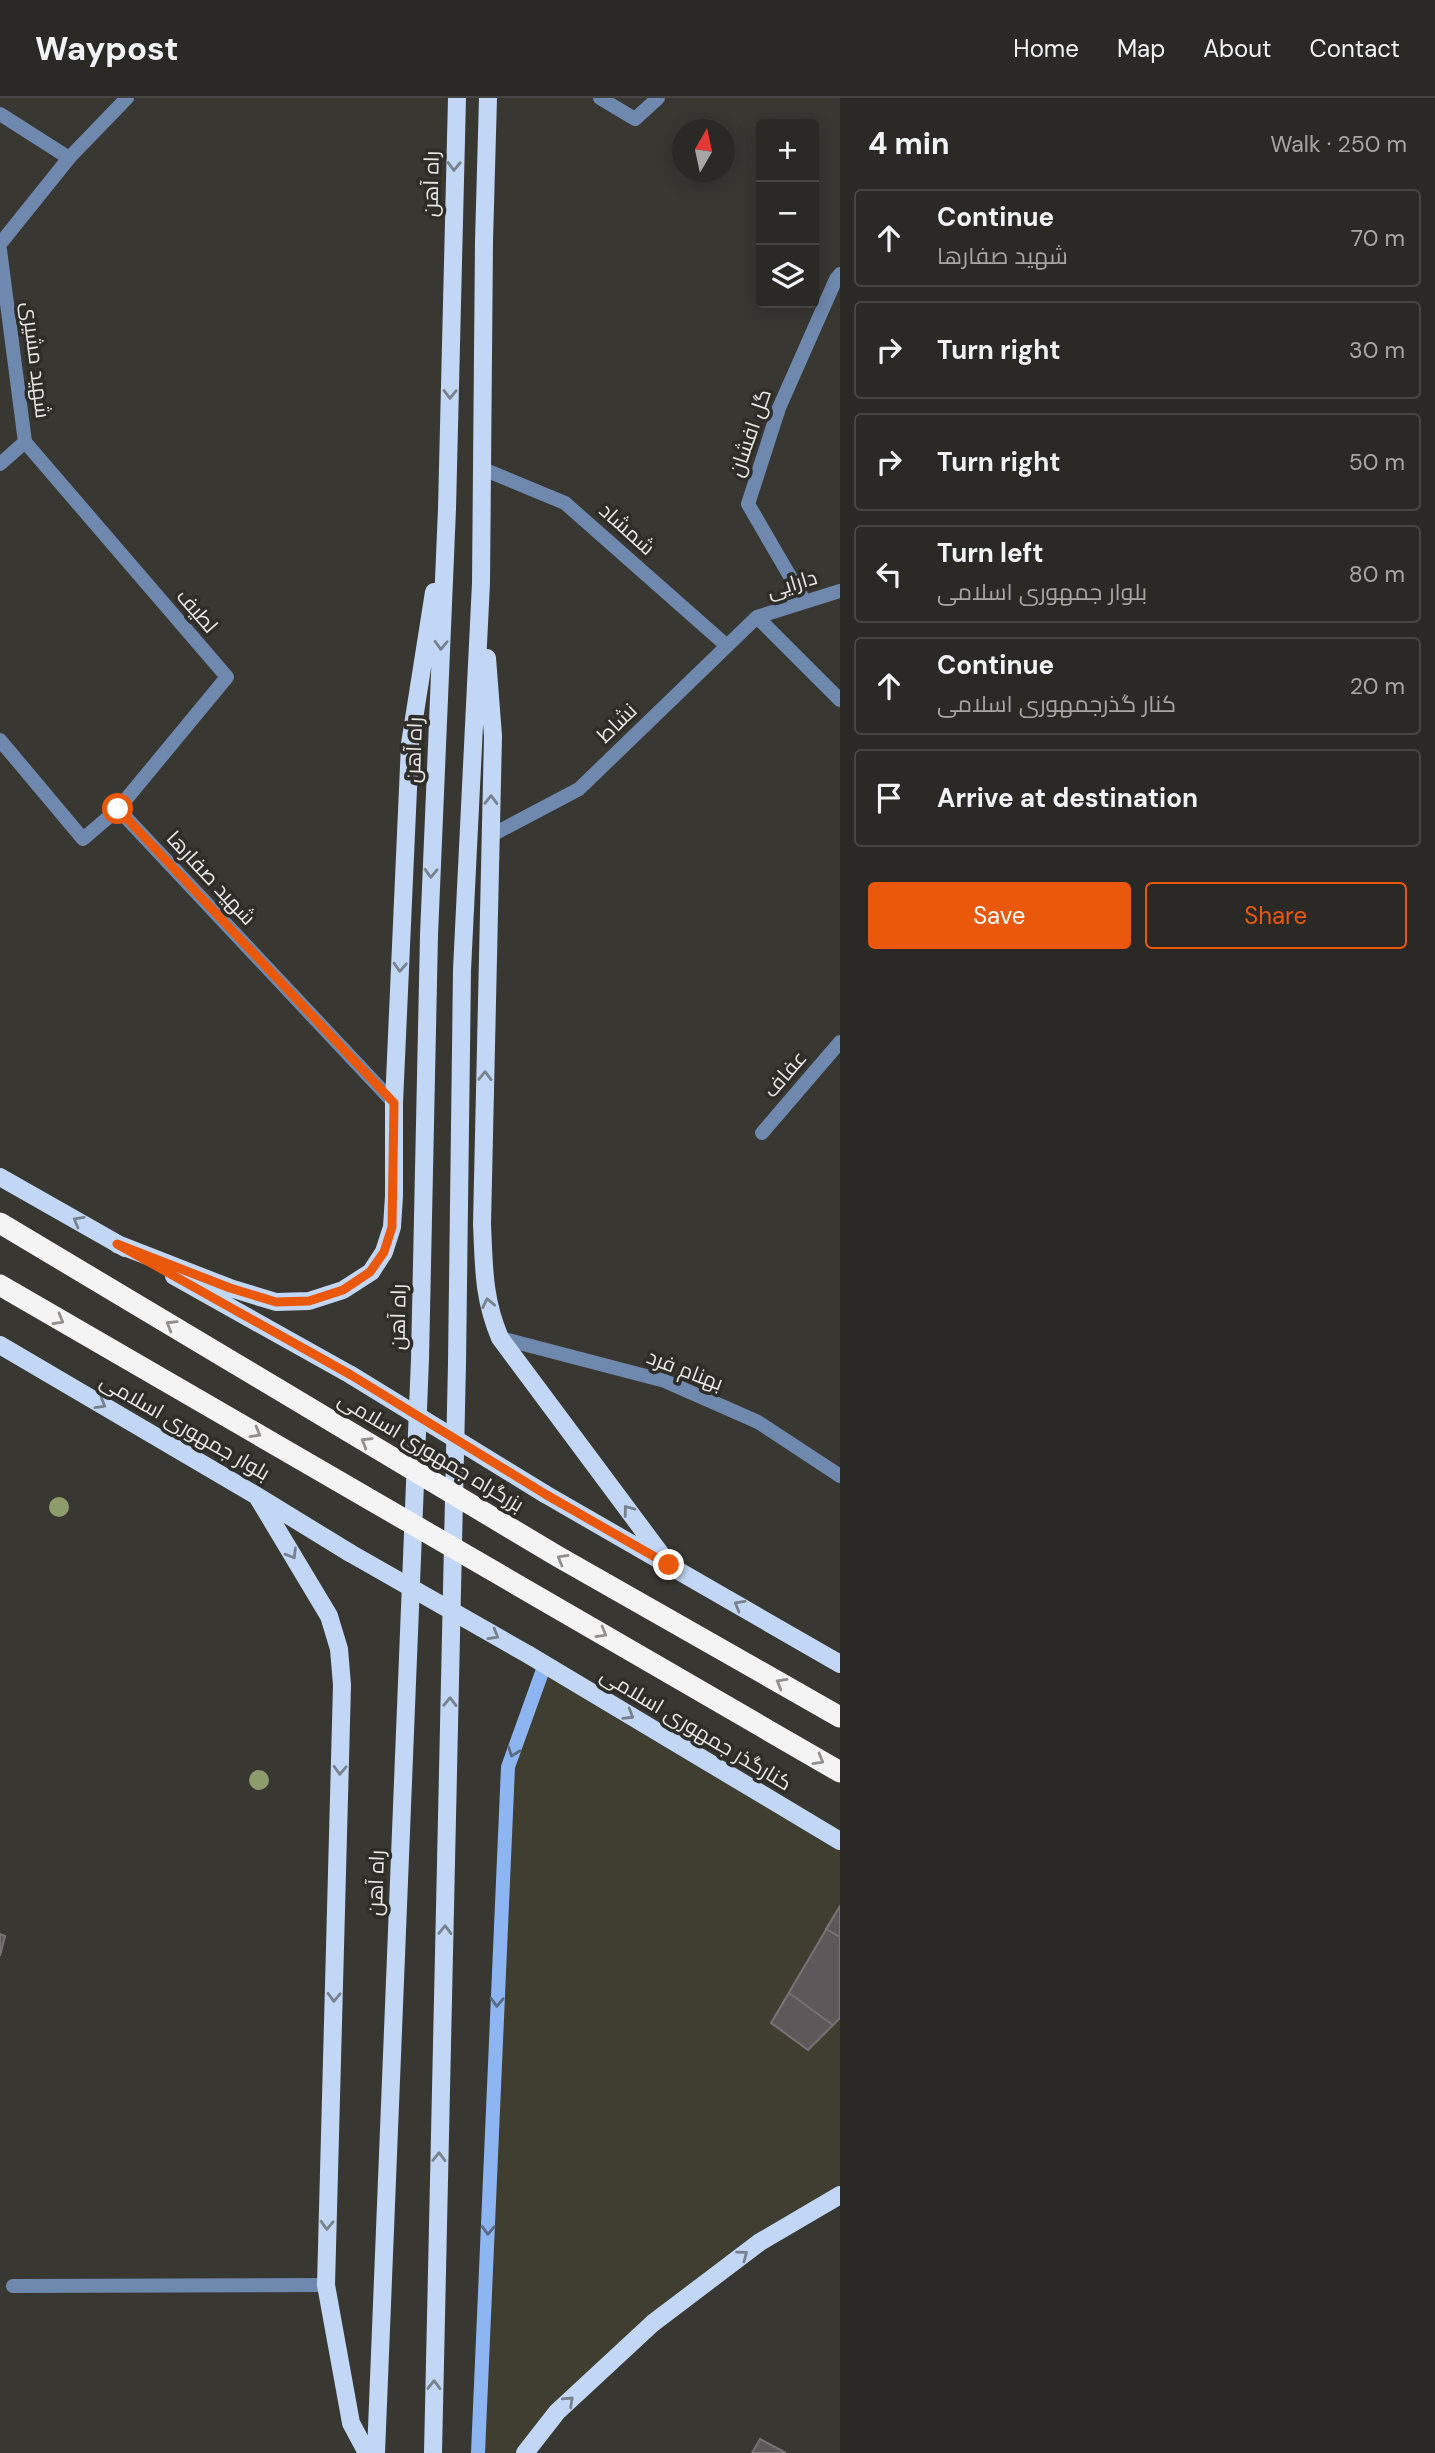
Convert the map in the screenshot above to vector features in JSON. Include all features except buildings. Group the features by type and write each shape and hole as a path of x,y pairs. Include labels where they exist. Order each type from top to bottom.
{"highway":[{"name":"بزرگراه جمهوری اسلامی","path":"0,1223 558,1556 840,1717"},
{"path":"0,1285 840,1772"}],"main road":[{"name":"راه آهن","path":"376,2453 420,1359 429,935 447,509 457,98"},
{"path":"433,2453 457,1363 462,970 481,583 488,98"},
{"path":"117,1244 230,1288 276,1302 309,1301 343,1290 370,1272 384,1252 392,1227 394,1103 410,744 447,509"},
{"path":"481,583 493,736 482,1224 485,1290 489,1313 500,1338 669,1565"},
{"path":"0,1177 351,1375 545,1494 840,1664"},
{"name":"بلوار جمهوری اسلامی","path":"0,1345 350,1553 537,1659"},
{"path":"257,1496 329,1616 339,1649 342,1685 326,2285 351,2423 368,2453"},
{"path":"478,2453 508,1767 537,1659"},
{"name":"کنارگذر جمهوری اسلامی","path":"537,1659 840,1841"},
{"path":"525,2453 557,2412 653,2323 760,2242 840,2195"}],"street":[{"path":"0,247 69,158 127,98"},
{"path":"600,98 635,119 658,98"},
{"path":"0,114 69,158"},
{"name":"شهید مشیری","path":"0,247 25,442 0,464"},
{"name":"گل افشان","path":"805,602 748,504 779,408 840,274"},
{"name":"لطیف","path":"25,442 227,677 118,809"},
{"name":"شمشاد","path":"483,469 565,503 727,646"},
{"name":"دارایی","path":"757,617 840,592"},
{"path":"757,617 840,700"},
{"name":"نشاط","path":"490,836 579,789 757,617"},
{"path":"0,740 83,839 118,809"},
{"name":"شهید صفارها","path":"118,809 394,1103"},
{"name":"عفاف","path":"762,1133 840,1042"},
{"name":"بهنام فرد","path":"500,1338 665,1381 758,1422 840,1476"},
{"path":"13,2286 326,2285"}],"shaded area":[{"path":"545,1664 840,1841 840,2195 653,2323 525,2453 478,2453 508,1767"}],"route":[{"path":"118,809 394,1103 394,1196 392,1227 384,1252 370,1272 343,1290 309,1301 276,1302 230,1288 117,1244 351,1375 545,1494 669,1565"}]}
